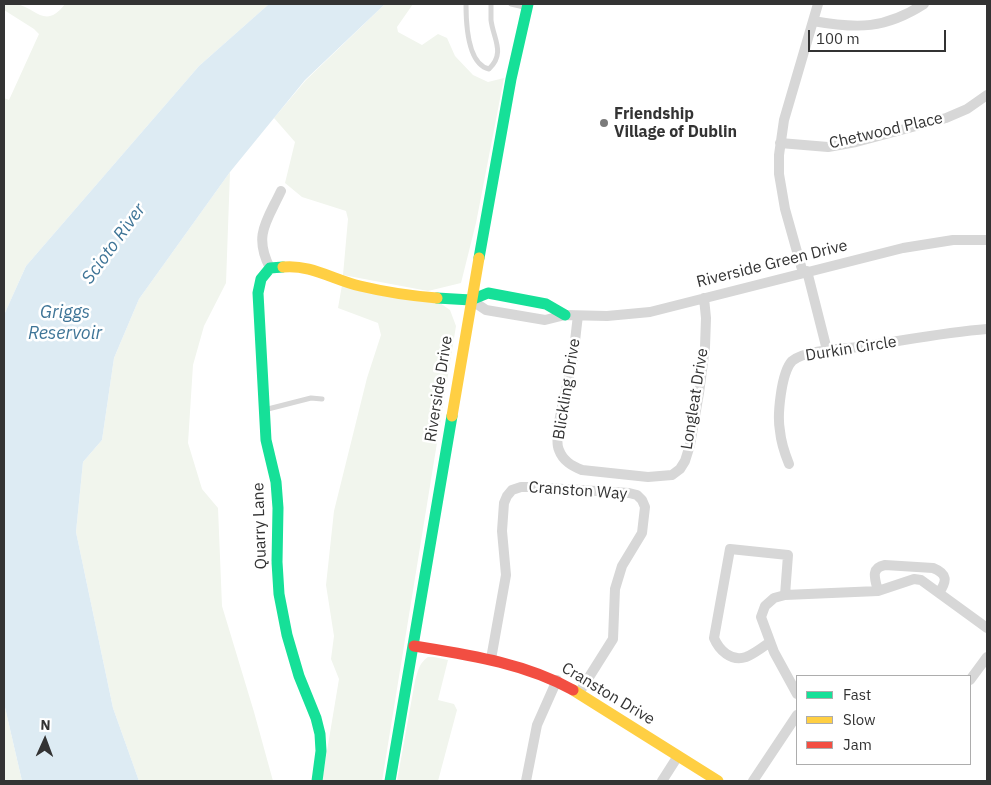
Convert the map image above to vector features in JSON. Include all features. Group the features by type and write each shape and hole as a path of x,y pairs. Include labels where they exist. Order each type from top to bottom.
{"street":[{"path":"818,4 784,120 780,143 779,174 781,190 827,350"},
{"path":"813,21 849,26 870,25 894,20 924,4"},
{"name":"Riverside Drive","path":"390,781 471,300 510,88 528,6"},
{"name":"Chetwood Place","path":"780,143 828,147 856,142 946,118 967,108 987,95"},
{"path":"281,191 264,226 262,250 270,268 279,266 304,267 360,286 428,297 471,300"},
{"name":"Riverside Green Drive","path":"471,300 486,310 545,320 565,315 607,316 650,312 903,248 953,240 987,240"},
{"name":"Quarry Lane","path":"270,268 261,279 258,293 266,440 276,482 278,508 277,562 279,594 289,643 320,734 321,751 317,781"},
{"name":"Riverside Green Drive","path":"471,300 488,293 546,304 565,315"},
{"name":"Longleat Drive","path":"565,460 582,470 648,477 672,475 680,469 685,461 690,445 699,393 706,328 704,298"},
{"name":"Blickling Drive","path":"565,460 558,449 557,436 573,359 578,316"},
{"name":"Durkin Circle","path":"789,464 779,429 779,413 784,378 788,367 798,358 827,350 987,329"},
{"name":"Cranston Way","path":"491,659 506,574 502,531 504,503 512,490 521,486 531,486 636,495 642,500 645,507 642,533 622,566 615,588 613,639 579,693"},
{"path":"770,642 745,657 734,657 725,654 718,647 714,638 730,549 788,555 785,595"},
{"path":"878,591 874,576 875,570 879,566 885,565 933,568 940,571 945,577 945,584 940,593"},
{"path":"796,692 770,642 761,617 765,606 774,598 785,595 878,591 914,580 921,580 987,628"},
{"name":"Cranston Drive","path":"414,646 491,659 525,668 557,680 718,781"},
{"path":"971,679 987,657"},
{"path":"526,781 537,725 557,680"},
{"path":"753,781 796,716"},
{"path":"662,781 678,756"}],"lane":[{"path":"466,4 466,30 476,60 482,67 489,69 495,63 498,40 491,21 491,4"},
{"path":"511,4 528,6"},
{"path":"264,410 311,398 322,399"}],"shaded area":[{"path":"4,4 16,4 41,15 52,16 65,4 269,4 199,66 26,266 4,315 4,98 9,100 39,34 4,10"},
{"path":"385,4 413,4 397,27 398,32 422,45 438,34 447,38 455,56 473,75 488,82 504,78 476,223 461,283 428,291 343,275 348,219 346,211 302,197 285,183 295,142 274,118 306,80"},
{"path":"230,172 226,283 204,326 193,365 188,443 202,489 218,508 222,606 273,781 139,781 113,708 76,532 83,462 102,440 114,358 139,299"},
{"path":"342,285 440,303 450,310 456,326 382,781 322,781 339,679 331,659 334,636 326,585 334,511 367,378 381,335 378,323 338,308"},
{"path":"428,657 448,660 438,700 454,704 457,710 438,781 397,781 415,681 421,665"},
{"path":"4,703 22,781 4,781"}],"water":[{"name":"Griggs Reservoir","path":"269,4 385,4 305,80 230,172 139,299 114,358 102,440 83,462 76,532 113,708 139,781 22,781 4,703 4,315 26,266 199,66"}],"traffic: fast":[{"path":"479,258 511,79 528,4"},
{"path":"283,267 270,268 261,279 258,293 266,440 276,482 279,594 287,635 299,676 316,718 320,734 321,751 317,781"},
{"path":"437,298 471,300 488,293 546,304 565,315"},
{"path":"390,781 452,416"}],"traffic: slow":[{"path":"452,416 479,258"},
{"path":"283,267 312,270 350,283 379,290 437,298"},
{"path":"573,690 718,781"}],"traffic: jam":[{"path":"414,646 496,661 535,673 573,690"}],"place":[{"name":"Friendship Village of Dublin","path":"604,123"}],"water label":[{"name":"Scioto River","path":"114,244"}]}
